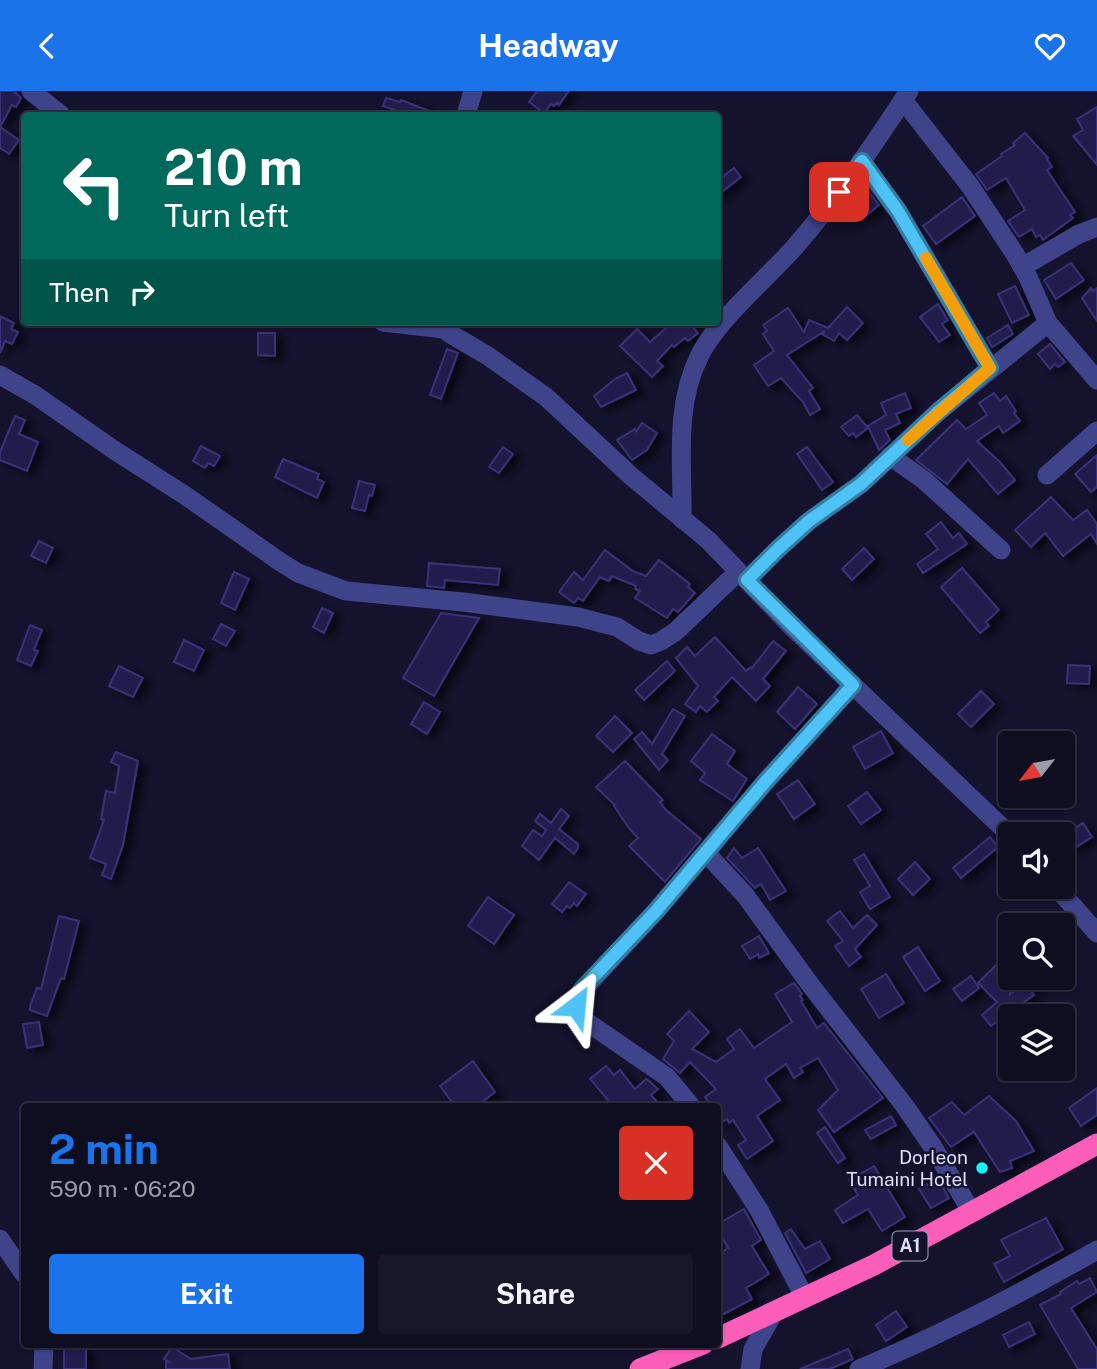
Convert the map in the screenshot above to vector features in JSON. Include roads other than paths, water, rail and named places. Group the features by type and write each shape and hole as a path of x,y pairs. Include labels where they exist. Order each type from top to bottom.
{"highway":[{"name":"A1","path":"721,1337 773,1314 917,1242 1097,1144"},
{"path":"640,1369 693,1348"}],"street":[{"path":"31,91 57,112"},
{"path":"467,112 473,91"},
{"path":"682,519 681,426 698,358 726,320 794,247 862,161 906,96 1023,267 1048,323 1097,380"},
{"path":"862,161 898,211 990,368"},
{"path":"1023,267 1072,237 1097,227"},
{"path":"0,375 35,394 298,573 364,595 463,602 578,617 617,627 651,645 675,632 809,521 861,484 939,411 1048,323"},
{"path":"444,326 546,397 631,476 708,540 853,685 998,824"},
{"path":"1047,475 1097,431"},
{"path":"890,456 933,489 1001,550"},
{"path":"689,1103 667,1077 584,1020 578,1012 576,999 853,685"},
{"path":"706,853 745,895 904,1105 971,1211"},
{"path":"1067,899 1097,933"},
{"path":"721,1151 760,1210 805,1298"},
{"path":"0,1240 21,1270"},
{"path":"859,1369 927,1339 1029,1288 1097,1250"},
{"path":"750,1369 752,1349 773,1314"},
{"path":"43,1369 44,1348"}],"place":[{"name":"Dorleon Tumaini Hotel","path":"982,1168"}]}
